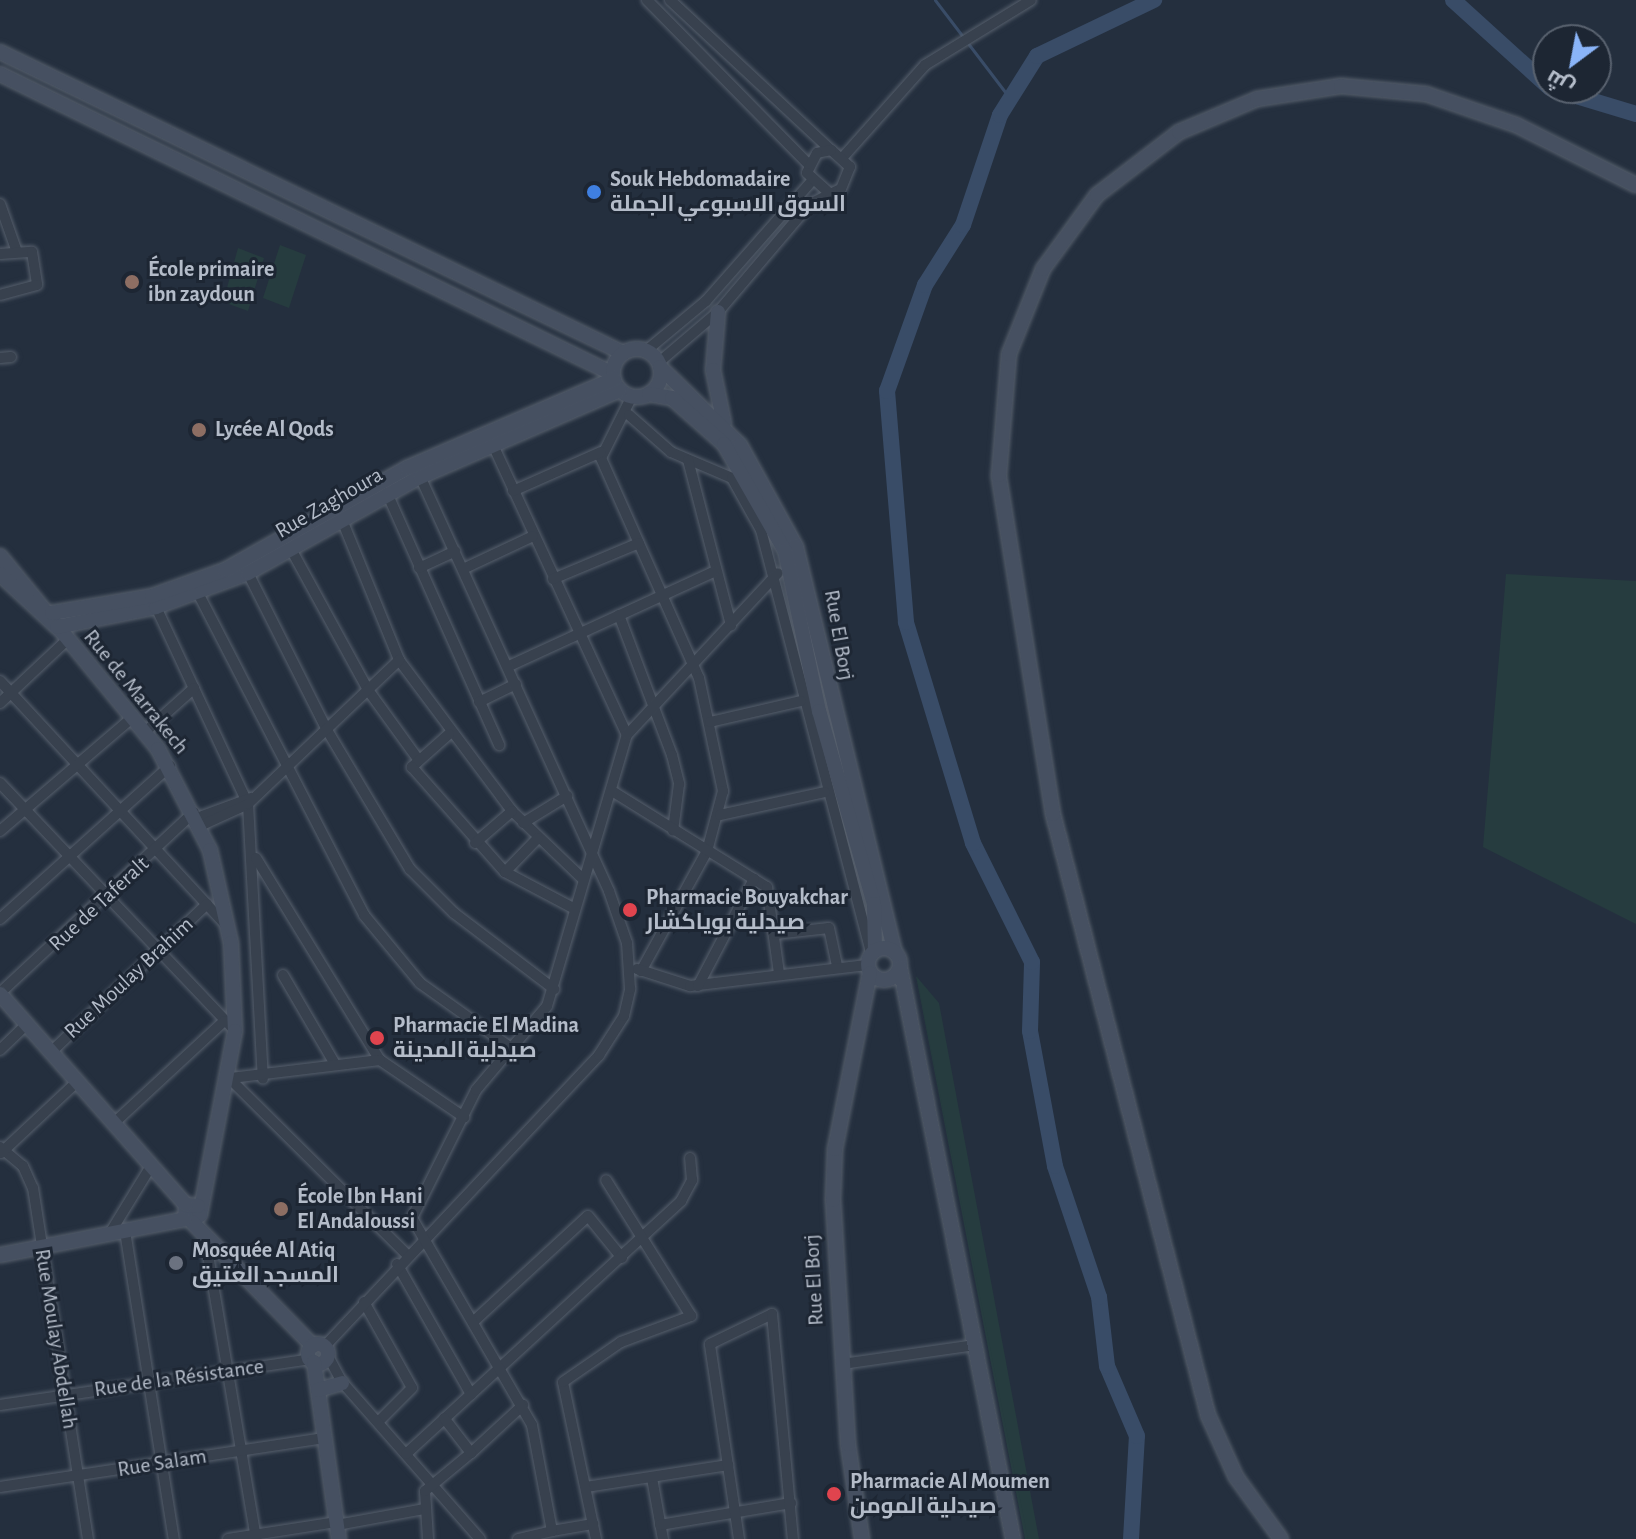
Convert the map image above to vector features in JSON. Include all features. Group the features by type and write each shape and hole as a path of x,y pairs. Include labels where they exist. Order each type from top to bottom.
{"street":[{"path":"0,52 410,253 623,353 646,351 706,301 810,183 808,164 647,0"},
{"path":"670,0 831,150 844,156"},
{"path":"844,156 899,90 940,54 1031,0"},
{"path":"0,74 402,270 620,385 649,394 659,365 718,312 810,204 849,179 844,156"},
{"path":"1281,1539 1236,1477 1208,1415 1053,814 999,475 1009,354 1043,269 1097,195 1179,132 1257,99 1341,86 1426,94 1516,125 1636,185"},
{"path":"808,164 831,150"},
{"path":"810,183 829,193"},
{"path":"0,204 17,252"},
{"path":"0,254 32,252 37,285 0,295"},
{"path":"402,270 410,253"},
{"path":"718,312 713,370 725,427"},
{"name":"Rue El Borj","path":"646,351 725,427 765,484 802,563 823,678 900,967 1013,1539"},
{"path":"623,353 620,385 629,415 655,442 738,483 778,573 801,701 871,960 884,981 900,967"},
{"name":"Rue Zaghoura","path":"52,619 156,607 248,573 292,551 387,493 620,385"},
{"name":"Rue Zaghoura","path":"52,619 152,596 225,570 407,468 620,385"},
{"name":"Rue El Borj","path":"649,394 672,398 724,444 785,551 819,711 874,904 871,960 835,1149 842,1364 862,1539"},
{"path":"513,491 601,452 629,415"},
{"path":"493,445 627,735"},
{"path":"337,1529 318,1390 318,1355 406,1254 599,1055 624,1016 636,969 707,851 720,815 710,722 694,665 601,452"},
{"path":"688,460 713,572 731,625"},
{"path":"420,477 592,850 636,969"},
{"path":"387,493 499,745"},
{"path":"342,520 399,660 449,734 512,811 583,879"},
{"path":"463,569 533,536"},
{"path":"553,579 639,543"},
{"path":"292,551 368,690 418,759"},
{"path":"419,568 455,551"},
{"name":"Rue de Marrakech","path":"0,556 52,619 66,641 145,732 170,766 197,818 228,927 231,1079 194,1216"},
{"path":"509,666 713,572"},
{"path":"248,573 327,730 431,893 554,989"},
{"path":"552,1531 523,1405 422,1239 414,1211 481,1083 514,1050 554,989 573,908 627,735 778,573"},
{"name":"Rue de Marrakech","path":"0,574 52,619"},
{"path":"198,593 347,888 405,969 514,1050"},
{"path":"156,607 249,800 255,857 263,1079"},
{"path":"619,615 655,705 679,784 673,831"},
{"path":"0,703 66,641"},
{"path":"197,818 249,800 399,660"},
{"path":"0,681 228,927"},
{"path":"479,702 516,684"},
{"path":"145,732 194,688"},
{"path":"710,722 801,701"},
{"path":"0,831 73,763 133,717"},
{"path":"449,734 412,767 475,843 505,872 573,908"},
{"path":"0,919 118,809 170,766"},
{"path":"0,783 105,899 230,1026 114,1123"},
{"path":"612,791 754,879 771,893 779,973"},
{"path":"720,815 825,792"},
{"path":"523,823 567,796"},
{"path":"475,843 512,811"},
{"name":"Rue de Taferalt","path":"0,994 197,818"},
{"path":"505,872 538,838"},
{"path":"255,857 380,1060 464,1117"},
{"path":"698,986 754,879"},
{"name":"Rue Moulay Brahim","path":"51,1052 207,904"},
{"path":"775,934 829,928 837,967"},
{"path":"636,969 698,986 837,967 895,952"},
{"path":"283,975 335,1064"},
{"path":"0,994 480,1539"},
{"path":"0,1050 27,1024"},
{"path":"231,1079 263,1079 335,1064 380,1060"},
{"path":"231,1079 406,1254"},
{"path":"1,1150 77,1082"},
{"name":"Rue Moulay Abdellah","path":"1,1150 29,1177 88,1539"},
{"path":"406,1454 643,1239 688,1192 690,1158"},
{"path":"151,1166 118,1232 149,1382 174,1539"},
{"path":"596,1539 563,1382 621,1342 691,1316 606,1180"},
{"path":"0,1255 194,1216"},
{"path":"194,1216 230,1370 255,1537"},
{"path":"473,1322 588,1216 622,1258"},
{"path":"397,1264 471,1394"},
{"path":"364,1302 412,1388 378,1422"},
{"path":"739,1539 710,1344 774,1314 793,1539"},
{"path":"842,1364 976,1345"},
{"name":"Rue de la Résistance","path":"0,1405 318,1355"},
{"path":"318,1390 342,1382"},
{"path":"428,1539 425,1491 435,1487 523,1405"},
{"path":"444,1418 471,1453"},
{"name":"Rue Salam","path":"0,1487 324,1438"},
{"path":"586,1487 728,1465"},
{"path":"652,1478 663,1539"},
{"path":"660,1525 791,1503"},
{"path":"228,1539 337,1529 424,1509"},
{"path":"518,1539 593,1524"}],"green space":[{"path":"280,245 306,255 289,308 263,298"},
{"path":"238,248 264,258 248,311 223,302"},
{"path":"1506,574 1636,581 1636,924 1483,847"},
{"path":"916,976 939,1003 1039,1539 1025,1539"}],"waterway":[{"path":"935,0 1012,101"},
{"path":"1131,1539 1137,1436 1107,1366 1099,1297 1055,1166 1030,1031 1032,962 973,843 906,622 887,391 925,285 963,225 1000,115 1037,56 1154,0"},
{"path":"1453,0 1532,72"},
{"path":"1603,104 1636,114"}],"place":[{"name":"Souk Hebdomadaire السوق الاسبوعي الجملة","path":"594,192"},
{"name":"École primaire ibn zaydoun","path":"132,282"},
{"name":"Lycée Al Qods","path":"199,430"},
{"name":"Pharmacie Bouyakchar صيدلية بوياكشار","path":"630,910"},
{"name":"Pharmacie El Madina صيدلية المدينة","path":"377,1038"},
{"name":"École Ibn Hani El Andaloussi","path":"281,1209"},
{"name":"Mosquée Al Atiq المسجد العتيق","path":"176,1263"},
{"name":"Pharmacie Al Moumen صيدلية المومن","path":"834,1494"}]}
